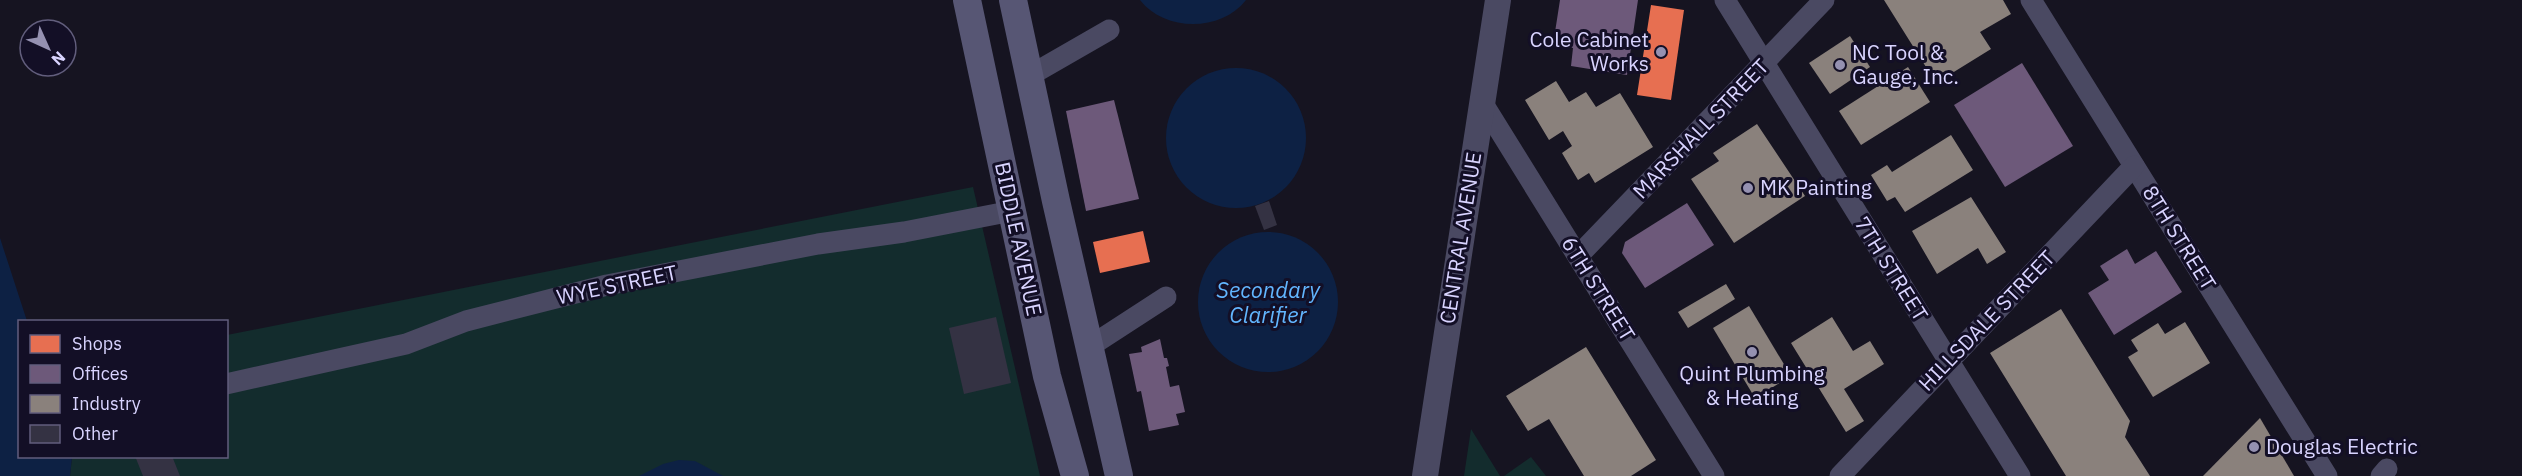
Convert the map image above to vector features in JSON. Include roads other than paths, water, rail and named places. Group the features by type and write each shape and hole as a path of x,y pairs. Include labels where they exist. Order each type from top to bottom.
{"main road":[{"name":"BIDDLE AVENUE","path":"967,0 1047,376 1075,476"},
{"path":"1012,0 1119,476"},
{"path":"1012,212 1056,201"}],"street":[{"name":"CENTRAL AVENUE","path":"1425,476 1498,0"},
{"name":"7TH STREET","path":"1725,0 2020,476"},
{"name":"MARSHALL STREET","path":"1578,256 1824,0"},
{"name":"8TH STREET","path":"2031,0 2327,476"},
{"path":"1029,76 1109,30"},
{"name":"6TH STREET","path":"1482,102 1714,476"},
{"name":"HILLSDALE STREET","path":"1840,476 2134,166"},
{"name":"WYE STREET","path":"228,384 406,344 466,321 607,285 818,244 904,232 1012,212"},
{"path":"1089,347 1166,297"}],"water":[{"path":"1140,0 1246,0 1222,18 1193,24 1164,18"},
{"path":"1236,68 1263,74 1275,80 1285,89 1294,99 1300,111 1306,138 1300,165 1294,177 1285,187 1275,196 1263,202 1236,208 1209,202 1197,196 1187,187 1178,177 1172,165 1166,138 1172,111 1178,99 1187,89 1197,80 1209,74"},
{"name":"Secondary Clarifier","path":"1268,232 1295,238 1307,244 1317,253 1326,263 1332,275 1338,302 1332,329 1326,341 1317,351 1307,360 1295,366 1268,372 1241,366 1229,360 1219,351 1210,341 1204,329 1198,302 1204,275 1210,263 1219,253 1229,244 1241,238"},
{"path":"0,238 27,320 18,320 18,458 72,458 70,476 0,476"},
{"path":"679,460 695,461 723,476 639,476 663,464"}],"place":[{"name":"Cole Cabinet Works","path":"1661,52"},
{"name":"NC Tool & Gauge, Inc.","path":"1840,65"},
{"name":"MK Painting","path":"1748,188"},
{"name":"Quint Plumbing & Heating","path":"1752,352"},
{"name":"Douglas Electric","path":"2254,447"}]}
